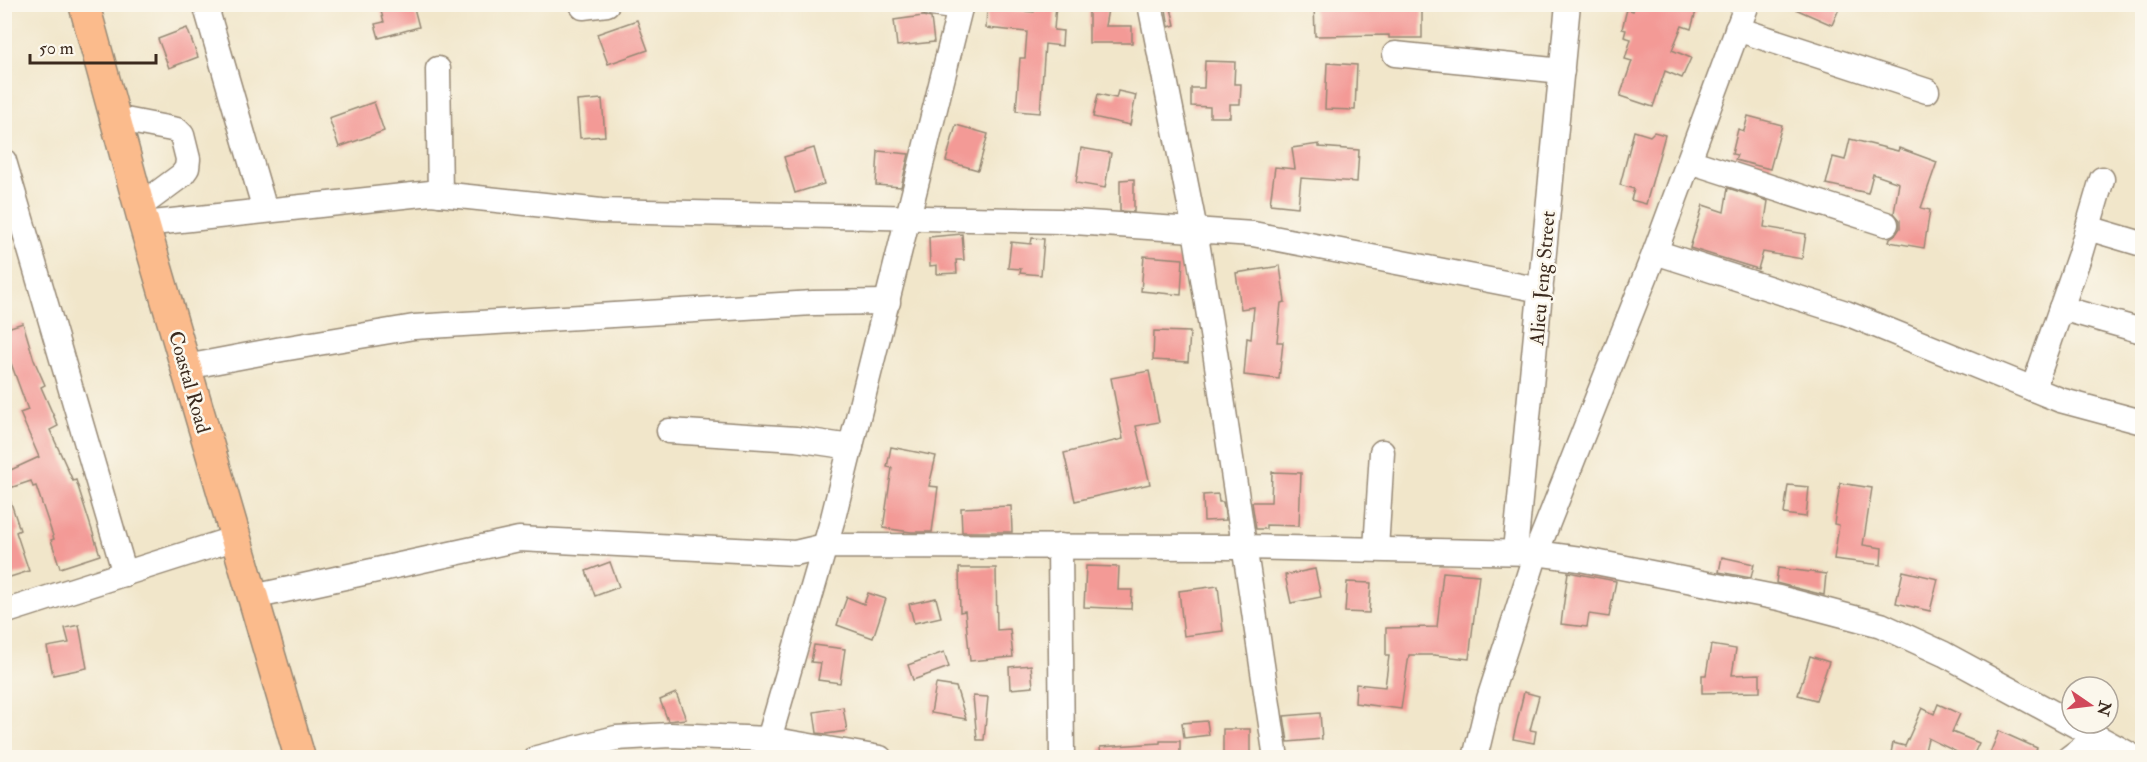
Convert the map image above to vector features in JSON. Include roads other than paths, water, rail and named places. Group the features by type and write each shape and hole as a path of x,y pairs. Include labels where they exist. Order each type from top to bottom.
{"main road":[{"name":"Coastal Road","path":"87,5 142,216 300,758"}],"street":[{"path":"205,4 265,210"},
{"path":"583,4 583,7 608,4"},
{"path":"767,748 851,447 961,6 931,4"},
{"path":"1150,4 1195,230 1276,758"},
{"name":"Alieu Jeng Street","path":"1526,552 1541,290 1568,4"},
{"path":"1475,758 1526,552 1655,252 1746,4"},
{"path":"1737,29 1927,91"},
{"path":"1395,54 1562,71"},
{"path":"438,69 440,194"},
{"path":"115,118 177,130 182,135 189,159 182,175 142,216"},
{"path":"1689,160 1886,224"},
{"path":"4,161 124,574"},
{"path":"2033,389 2088,228 2102,179"},
{"path":"142,216 265,210 440,194 601,212 1059,220 1253,234 1541,290"},
{"path":"2088,228 2142,244"},
{"path":"1655,252 1846,313 2060,400 2142,422"},
{"path":"186,367 414,327 813,303 888,302"},
{"path":"2061,308 2142,331"},
{"path":"669,431 796,439 851,447"},
{"path":"1376,549 1382,452"},
{"path":"4,612 236,538"},
{"path":"253,597 519,539 795,553 825,546 1243,547 1526,552 1580,559 1779,598 1881,625 1944,654 2136,758"},
{"path":"1060,546 1062,758"},
{"path":"537,758 616,738 670,735 767,748 880,758"},
{"path":"2069,758 2097,737"}]}
